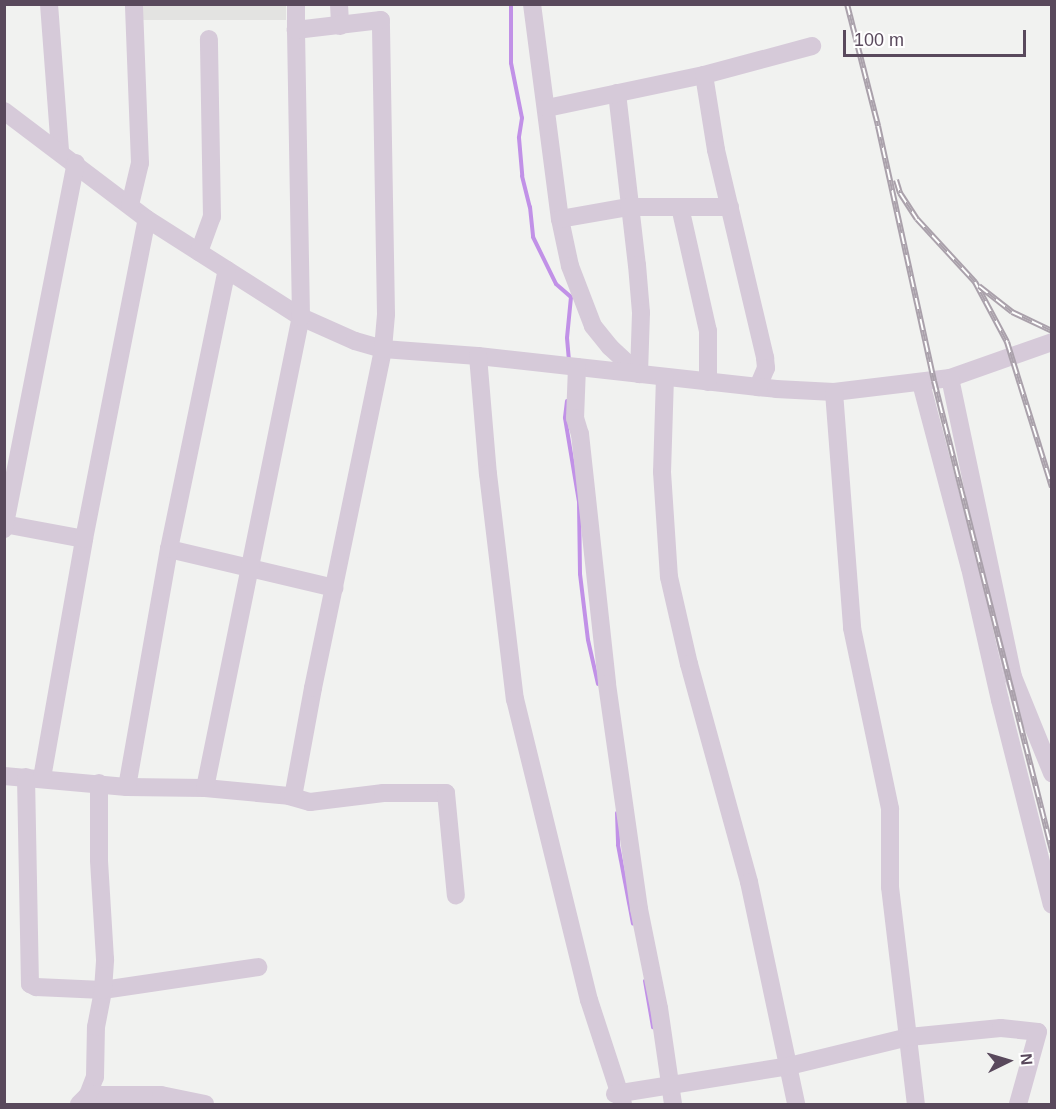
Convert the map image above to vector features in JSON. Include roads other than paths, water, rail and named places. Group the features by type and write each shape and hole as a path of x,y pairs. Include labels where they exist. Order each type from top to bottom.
{"street":[{"path":"49,4 60,151"},
{"path":"130,205 140,163 134,4"},
{"path":"205,788 301,317 296,4"},
{"path":"339,4 340,26"},
{"path":"532,4 560,219 570,266 593,326 610,347 639,374"},
{"path":"293,797 383,349 386,286 381,20 296,30"},
{"path":"199,252 213,217 209,39"},
{"path":"547,108 704,75 812,46"},
{"path":"704,75 716,150 765,357 766,368 758,387"},
{"path":"617,93 641,312 639,374"},
{"path":"4,111 76,163 147,219 301,317 355,341 383,349 478,356 758,387 834,392 950,378 1052,342"},
{"path":"76,163 5,526 84,539"},
{"path":"560,219 629,207 730,207"},
{"path":"680,207 708,331 708,382"},
{"path":"147,219 34,778 30,984 36,987 103,990 258,967"},
{"path":"127,787 170,549 227,270"},
{"path":"478,356 488,474 515,699 589,1000 620,1098 670,1086 789,1066 909,1037 1001,1028 1038,1032 1018,1104"},
{"path":"578,368 575,418 580,434 608,695 639,909 659,1008 673,1104"},
{"path":"665,377 662,472 669,578 689,664 749,882 796,1104"},
{"path":"950,378 1013,677 1052,773"},
{"path":"921,383 970,568 999,699 1052,905"},
{"path":"834,392 852,628 890,809 890,887 916,1104"},
{"path":"170,549 334,588"},
{"path":"4,776 127,787 205,788 293,797 310,802 383,794 446,793 456,896"},
{"path":"83,1100 95,1077 96,1027 103,990 105,958 99,860 99,783"},
{"path":"83,1100 161,1095 205,1104"}],"waterway":[{"path":"511,4 511,63 522,118 519,138 522,176 530,207 533,237 556,284 571,297 567,338 569,361"},
{"path":"567,401 565,418 579,502 580,574 588,640 598,684"},
{"path":"617,813 618,845 633,924"},
{"path":"645,981 653,1027"}],"railway":[{"path":"847,4 878,126 934,381 1052,852"},
{"path":"896,180 900,193 917,219 975,282 1007,342 1052,487"},
{"path":"979,286 1012,312 1052,331"}]}
